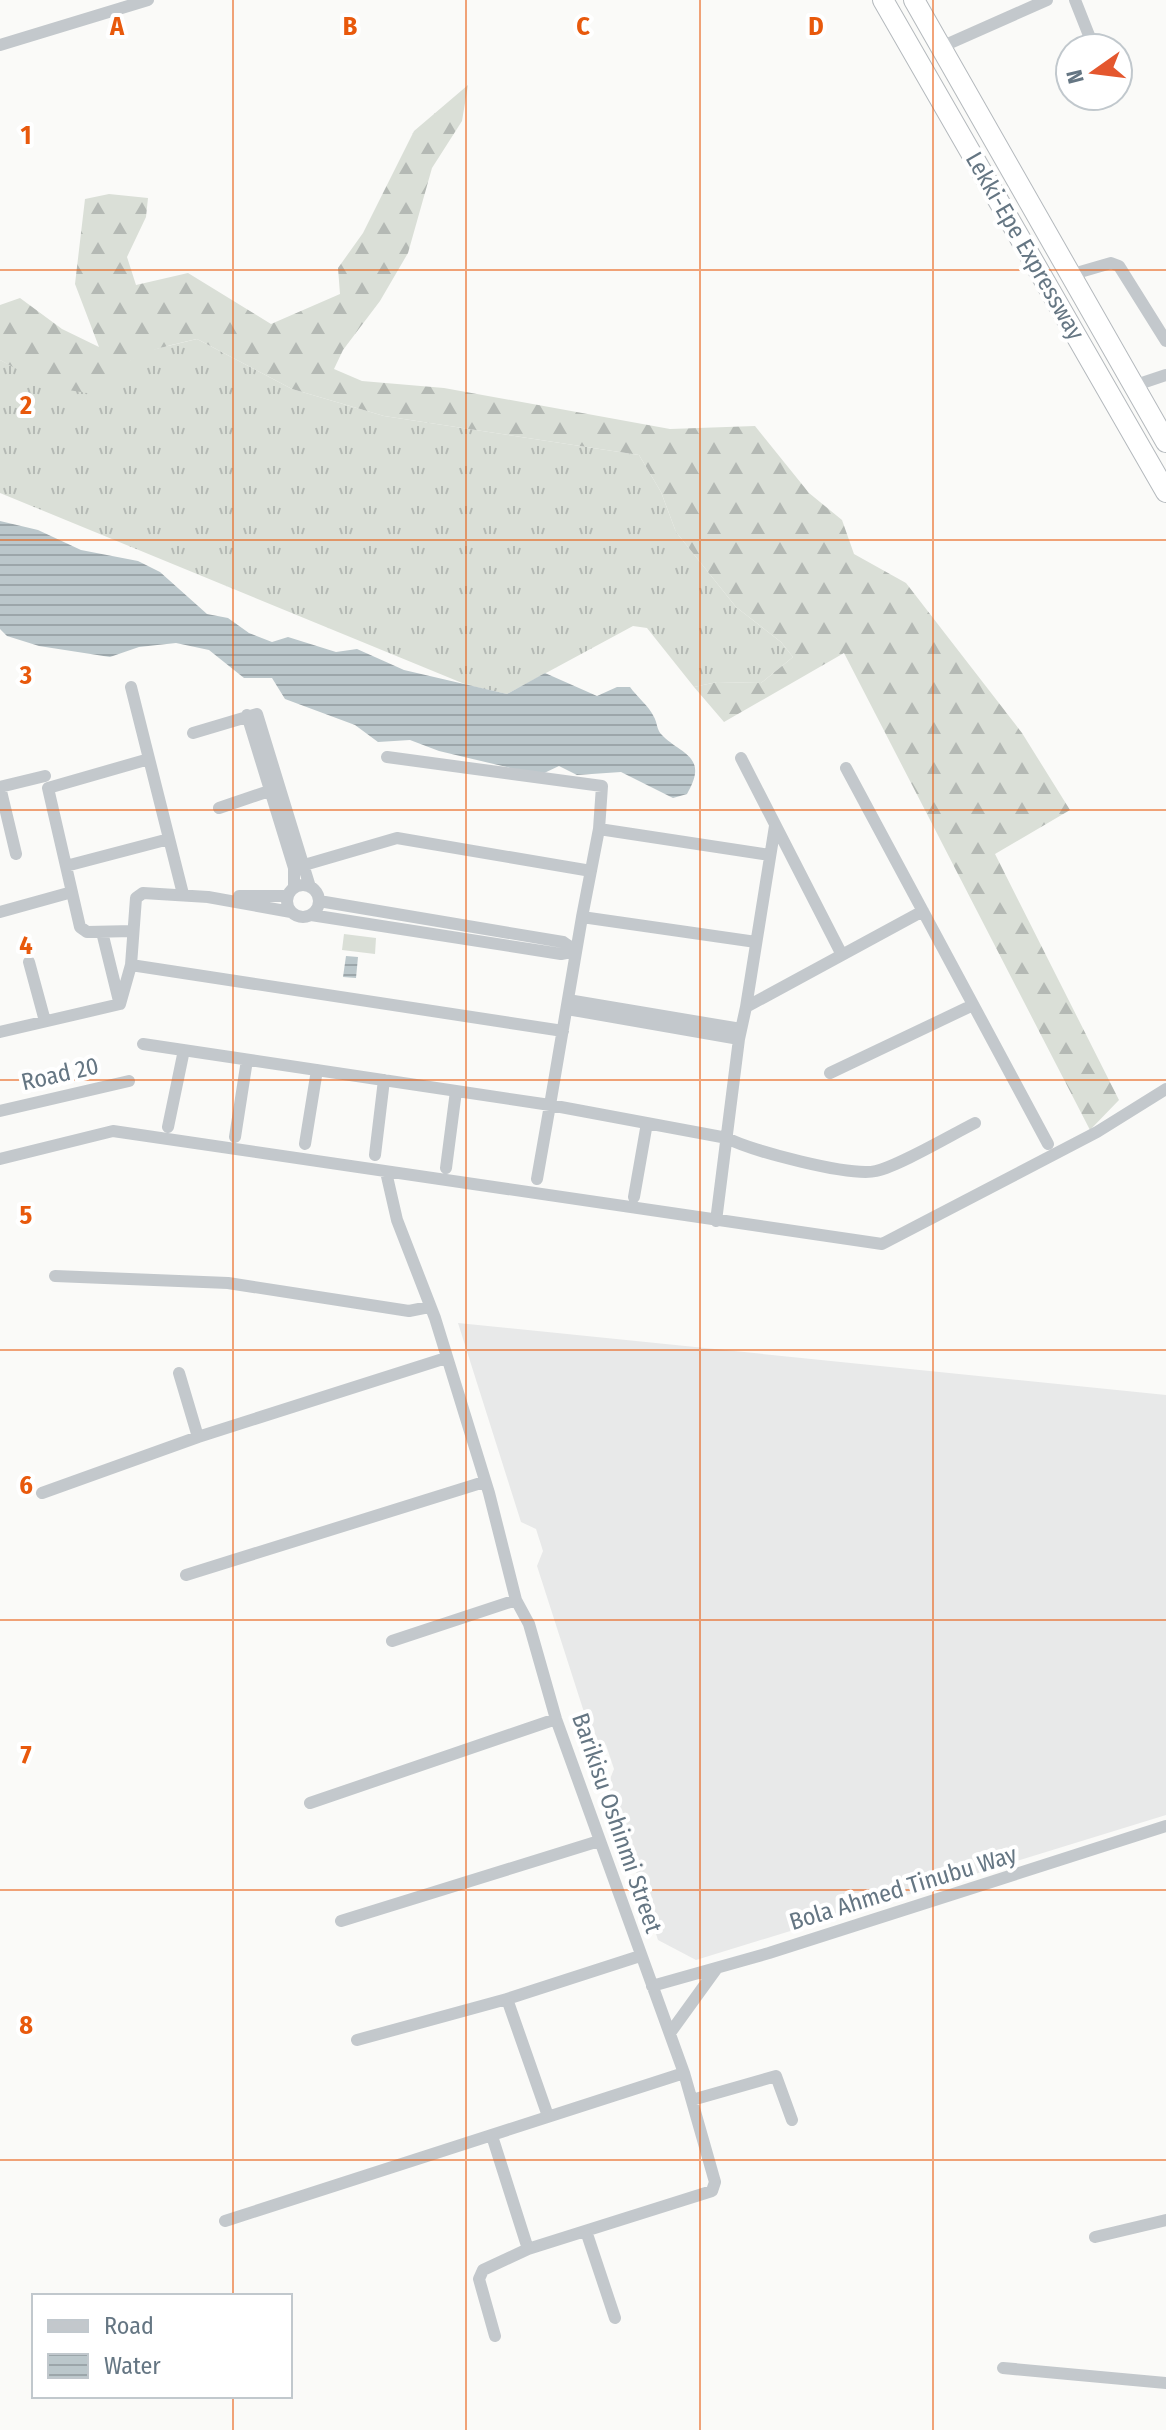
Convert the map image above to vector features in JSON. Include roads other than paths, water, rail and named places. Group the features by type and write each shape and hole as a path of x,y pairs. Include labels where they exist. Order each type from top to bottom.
{"highway":[{"name":"Lekki-Epe Expressway","path":"883,0 1166,492"},
{"name":"Lekki-Epe Expressway","path":"914,0 1073,274 1166,442"}],"street":[{"path":"0,45 148,0"},
{"path":"941,47 1047,0"},
{"path":"1075,0 1088,32"},
{"path":"1073,274 1111,263 1119,266 1166,341"},
{"path":"1133,386 1166,375"},
{"path":"131,687 183,894"},
{"path":"193,733 252,714 299,867 319,901 563,942 576,951"},
{"path":"387,757 598,784 603,789 599,829 537,1179"},
{"path":"741,758 842,955"},
{"path":"133,931 83,931 48,788 149,759"},
{"path":"846,768 1048,1144"},
{"path":"16,854 0,787 45,776"},
{"path":"219,808 276,788"},
{"path":"716,1221 740,1034 775,826"},
{"path":"599,829 770,855"},
{"path":"299,867 397,838 591,871"},
{"path":"66,866 169,839"},
{"path":"291,912 291,892 299,867"},
{"path":"208,897 291,892 310,887"},
{"path":"0,912 72,892"},
{"path":"120,1004 131,965 139,895 208,897 291,912 301,917 311,915 561,954 576,951"},
{"path":"311,915 319,901"},
{"path":"746,1007 923,911"},
{"path":"582,917 756,942"},
{"path":"102,932 120,1004"},
{"path":"29,962 45,1021"},
{"path":"131,965 563,1031"},
{"path":"0,1032 120,1004"},
{"path":"567,1004 740,1034"},
{"path":"830,1073 973,1005"},
{"path":"143,1044 550,1105 727,1138 749,1150 875,1172 975,1123"},
{"path":"168,1127 184,1050"},
{"path":"235,1137 247,1060"},
{"path":"305,1144 317,1070"},
{"path":"375,1155 384,1080"},
{"name":"Road 20","path":"0,1111 129,1081"},
{"path":"0,1159 113,1131 874,1243 889,1242 1097,1132 1166,1089"},
{"path":"446,1168 456,1091"},
{"path":"634,1197 647,1123"},
{"name":"Barikisu Oshinmi Street","path":"386,1172 390,1200 446,1358 516,1600 529,1624 556,1719 684,2073 715,2187 528,2249 480,2272 479,2279 495,2336"},
{"path":"55,1276 228,1283 409,1311 429,1307"},
{"path":"42,1493 198,1437 446,1358"},
{"path":"179,1373 198,1437"},
{"path":"186,1575 484,1482"},
{"path":"392,1641 516,1600"},
{"path":"310,1803 556,1719"},
{"name":"Bola Ahmed Tinubu Way","path":"652,1986 1166,1826"},
{"path":"341,1921 599,1841"},
{"path":"357,2040 507,1999 640,1956"},
{"path":"670,2033 717,1968"},
{"path":"507,1999 548,2116"},
{"path":"225,2221 684,2073"},
{"path":"692,2100 776,2076 792,2120"},
{"path":"492,2136 528,2249"},
{"path":"1095,2237 1166,2220"},
{"path":"586,2231 615,2318"},
{"path":"1003,2368 1166,2383"}],"water":[{"path":"0,521 38,530 81,550 138,561 160,572 207,614 228,618 249,633 272,642 288,637 336,652 357,649 404,670 507,694 545,673 597,696 617,687 630,687 652,713 661,734 694,763 693,781 687,794 673,798 621,772 577,775 559,766 540,775 439,751 410,740 378,742 355,725 285,699 272,678 244,678 209,650 176,643 139,647 110,657 39,646 7,636 0,629"},
{"path":"346,956 358,957 356,978 343,977"}]}
